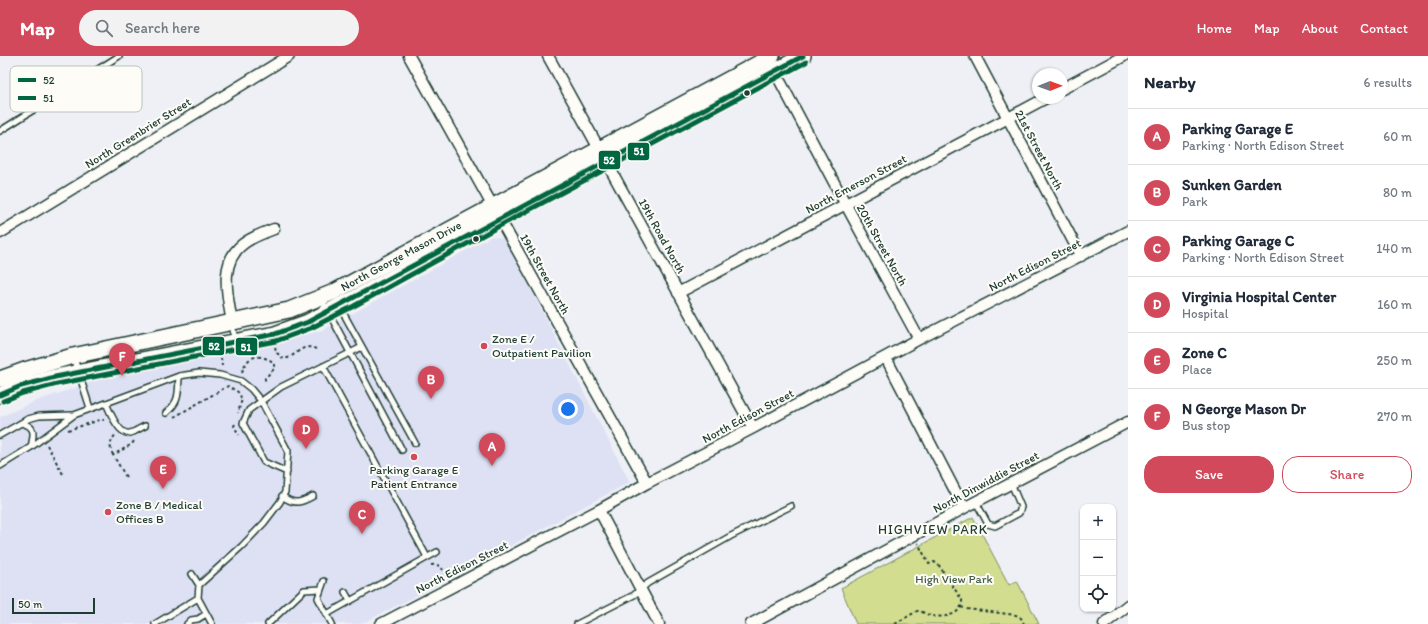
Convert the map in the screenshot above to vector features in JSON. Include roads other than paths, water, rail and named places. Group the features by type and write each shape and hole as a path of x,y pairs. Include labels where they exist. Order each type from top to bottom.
{"main road":[{"name":"North George Mason Drive","path":"0,395 21,386 78,372 164,354 275,334 308,322 330,302 603,155 771,60 802,56"},
{"name":"North George Mason Drive","path":"0,379 24,370 74,356 330,302"}],"street":[{"name":"North Greenbrier Street","path":"0,233 289,56"},
{"name":"19th Street North","path":"409,56 647,483"},
{"name":"19th Road North","path":"548,56 753,428"},
{"name":"21st Street North","path":"975,56 1081,256"},
{"path":"1068,86 1124,56"},
{"name":"20th Street North","path":"771,60 846,205 919,339"},
{"name":"North Emerson Street","path":"678,293 1035,104"},
{"path":"232,323 226,283 228,268 233,254 242,244 274,228"},
{"name":"North Edison Street","path":"381,624 886,358 919,339 1128,231"},
{"path":"886,358 964,508"},
{"name":"North Dinwiddie Street","path":"752,624 964,508 1128,422"},
{"path":"599,510 659,624"},
{"path":"1104,624 1128,605"}],"lane":[{"path":"103,66 119,56"},
{"path":"0,131 30,112"},
{"path":"330,302 362,347 415,443"},
{"path":"330,302 350,353 402,450"},
{"path":"232,323 235,342"},
{"path":"287,472 264,462 243,423 249,410 281,387 362,347"},
{"path":"74,356 90,408"},
{"path":"323,366 427,557"},
{"path":"0,466 31,447 74,415 179,376 199,373 220,375 241,381 251,389 261,401 288,451 286,482 282,496 264,523 238,550 198,585"},
{"path":"166,413 175,405 177,401 179,376"},
{"path":"106,403 117,425 124,433 130,433 145,426"},
{"path":"0,435 28,419 39,416 74,415"},
{"path":"21,423 31,427 33,432 31,447"},
{"path":"976,502 988,524 995,526 1019,513 1022,507 1011,483"},
{"path":"282,496 292,502 300,503 313,496"},
{"path":"576,624 634,595 648,583 731,536 791,506"},
{"path":"327,614 437,552"},
{"path":"192,574 198,585 198,598 212,624"},
{"path":"324,581 318,598 332,624"},
{"path":"268,624 304,590 320,589"},
{"path":"345,592 350,601"},
{"path":"155,624 198,598"},
{"path":"187,624 191,620 197,622 206,614"}],"place":[{"name":"Zone E / Outpatient Pavilion","path":"484,346"},
{"name":"N George Mason Dr","path":"122,376"},
{"name":"Sunken Garden","path":"431,399"},
{"name":"Virginia Hospital Center","path":"306,449"},
{"name":"Parking Garage E Patient Entrance","path":"414,457"},
{"name":"Parking Garage E","path":"492,466"},
{"name":"Zone C","path":"163,489"},
{"name":"Zone B / Medical Offices B","path":"108,512"},
{"name":"Parking Garage C","path":"362,534"}],"district":[{"name":"HIGHVIEW PARK","path":"933,529"}],"park label":[{"name":"High View Park","path":"954,579"}]}
